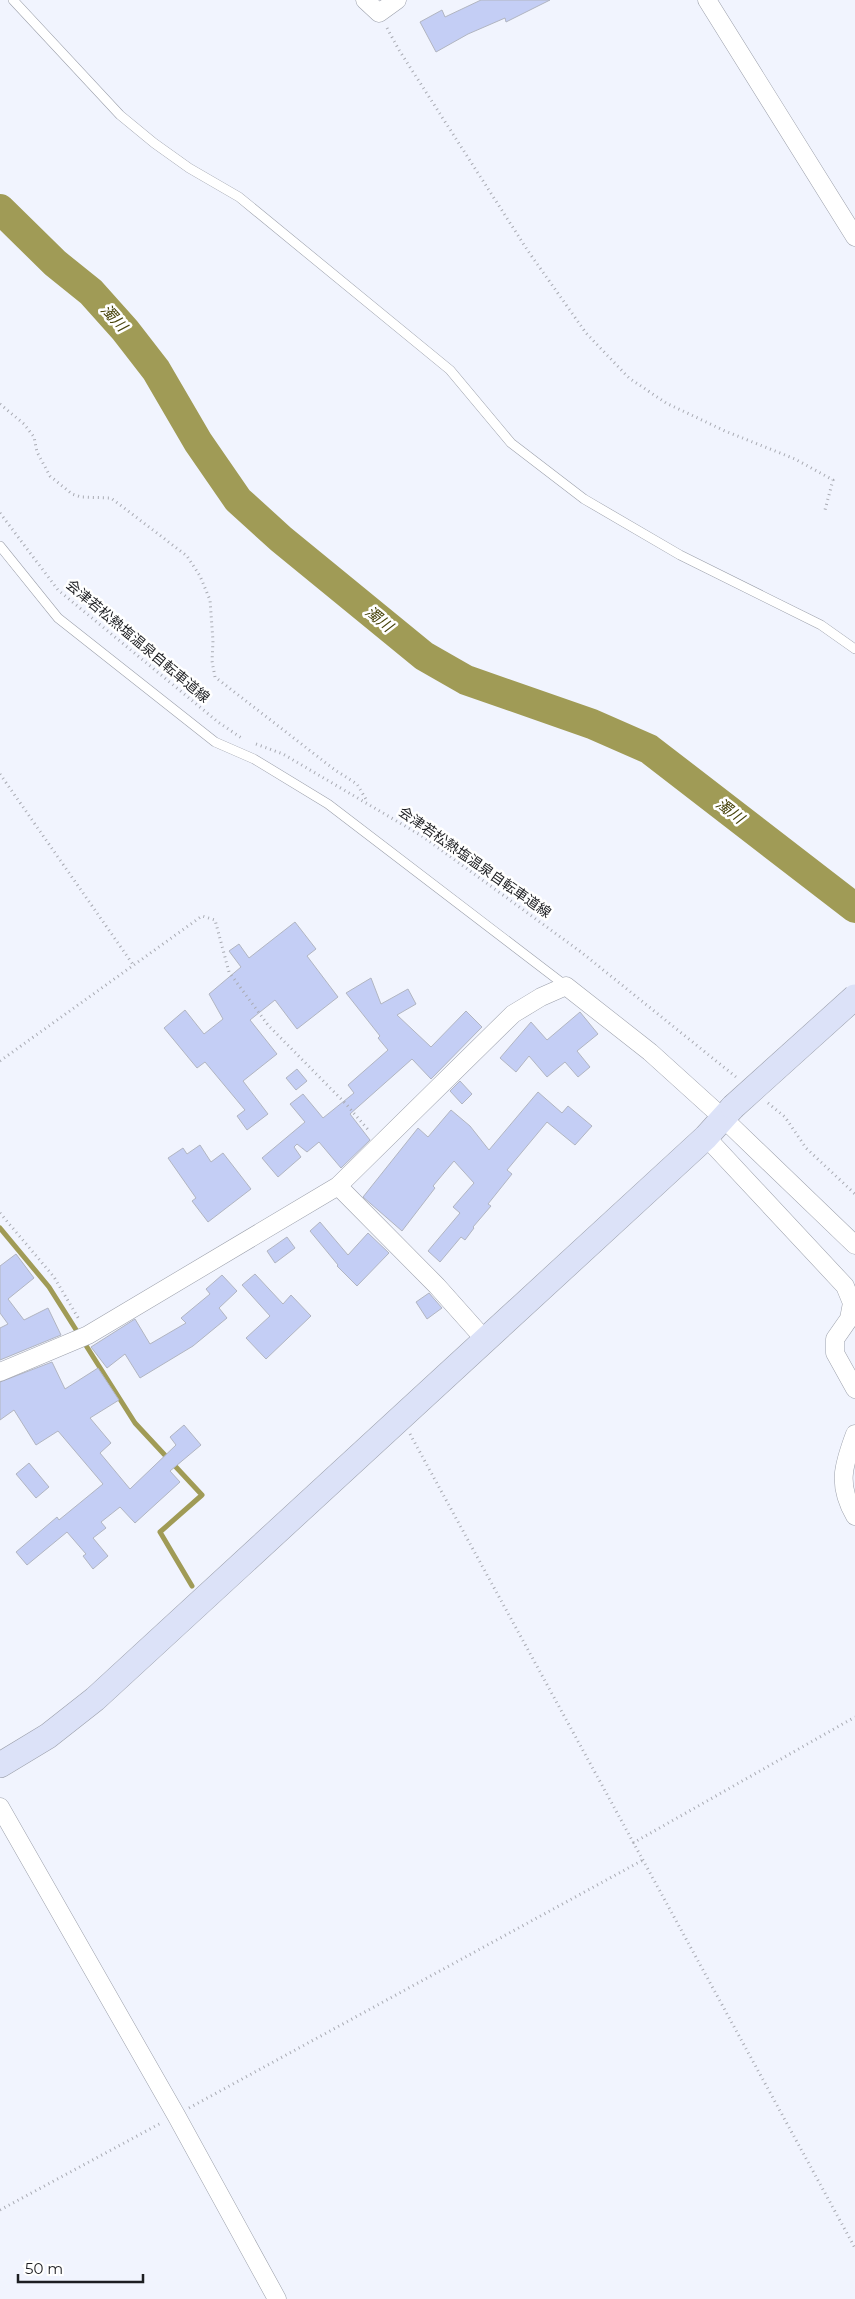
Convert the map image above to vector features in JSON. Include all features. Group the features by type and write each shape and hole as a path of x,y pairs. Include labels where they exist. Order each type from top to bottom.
{"street":[{"path":"365,0 379,13 397,0"},
{"path":"707,0 855,237"},
{"path":"0,1372 88,1335 338,1186 513,1014 541,997 566,986 728,1113 855,1245"},
{"path":"0,1765 48,1736 95,1699 486,1341 706,1137 728,1113 855,997"},
{"path":"706,1137 845,1286 852,1303 849,1319 835,1339 835,1352 855,1388"},
{"path":"338,1186 437,1286 486,1341"},
{"path":"855,1434 844,1463 842,1481 848,1504 855,1516"},
{"path":"0,1807 176,2115 277,2299"}],"lane":[{"path":"13,0 120,115 154,144 189,168 239,197 450,370 511,443 584,498 680,555 821,625 855,649"},
{"path":"0,546 58,618 215,742 254,759 328,804 397,859 566,986"}],"path":[{"path":"379,13 399,50 528,251 586,333 629,378 666,403 725,431 795,459 832,480 825,510"},
{"path":"0,404 24,424 34,437 37,452 50,476 72,494 81,497 111,498 187,556 200,576 210,600 213,641 212,660 215,676 335,770 357,784 368,802"},
{"name":"会津若松熱塩温泉自転車道線","path":"0,513 58,590 218,722 244,740 283,754 368,802 422,836 581,952 742,1082"},
{"path":"0,774 134,966"},
{"path":"0,1061 202,916 215,920 229,972 268,1025 346,1104 379,1144"},
{"path":"764,1100 785,1117 806,1148 855,1194"},
{"path":"0,1213 54,1277 88,1335"},
{"path":"402,1418 855,2248"},
{"path":"633,1843 855,1717"},
{"path":"0,2210 642,1860"}],"building":[{"path":"481,0 550,0 506,22 505,18 468,34 436,52 420,22 442,10 445,17"},
{"path":"295,922 316,949 307,956 338,997 297,1029 275,1000 250,1020 277,1054 243,1081 268,1114 247,1130 237,1116 245,1110 205,1062 197,1068 164,1028 185,1010 204,1034 223,1019 209,994 241,967 229,951 239,944 249,958"},
{"path":"371,978 381,1004 408,989 416,1004 397,1015 431,1047 466,1011 482,1027 431,1079 412,1059 350,1114 370,1140 341,1168 319,1142 307,1152 297,1144 294,1147 301,1157 278,1177 262,1158 305,1122 290,1104 303,1094 323,1118 354,1093 348,1085 388,1050 378,1038 380,1036 346,993"},
{"path":"580,1012 598,1034 577,1051 590,1067 578,1077 565,1062 547,1077 529,1056 516,1072 500,1058 531,1022 547,1040"},
{"path":"297,1069 307,1081 296,1090 286,1078"},
{"path":"460,1081 472,1094 462,1104 450,1091"},
{"path":"538,1092 562,1113 568,1106 592,1126 575,1145 547,1122 507,1170 512,1174 488,1204 491,1206 473,1227 465,1240 461,1237 440,1262 428,1251 460,1213 453,1207 474,1183 454,1161 433,1186 435,1188 402,1231 363,1197 418,1128 428,1137 451,1110 470,1126 489,1150"},
{"path":"200,1145 211,1162 223,1153 251,1189 208,1222 192,1201 196,1198 168,1158 183,1148 187,1154"},
{"path":"320,1222 348,1255 368,1233 389,1253 357,1286 337,1266 310,1231"},
{"path":"287,1237 295,1248 275,1263 267,1251"},
{"path":"16,1254 34,1278 8,1299 24,1320 48,1308 61,1335 0,1360 0,1328 8,1324 0,1313 0,1266"},
{"path":"255,1274 283,1304 291,1295 311,1316 266,1359 246,1338 270,1316 242,1285"},
{"path":"222,1275 237,1291 219,1308 227,1318 193,1346 140,1378 125,1354 107,1368 91,1347 135,1319 150,1344 186,1323 181,1318 210,1294 206,1289"},
{"path":"429,1293 442,1308 427,1319 416,1302"},
{"path":"52,1362 65,1389 98,1368 119,1400 90,1418 111,1443 100,1453 130,1489 176,1445 170,1437 184,1425 201,1445 170,1471 180,1482 135,1523 120,1507 101,1522 106,1528 93,1538 108,1556 93,1569 83,1556 86,1554 67,1532 27,1565 16,1552 57,1517 59,1520 103,1484 58,1431 36,1445 14,1410 0,1420 0,1382"},
{"path":"29,1463 49,1487 36,1498 16,1474"}],"waterway":[{"name":"濁川","path":"0,209 55,263 91,292 125,330 156,370 198,442 238,500 281,539 424,656 466,680 592,724 649,749 855,908"},
{"path":"0,1228 49,1287 135,1423 202,1495 160,1532 192,1586"}]}
